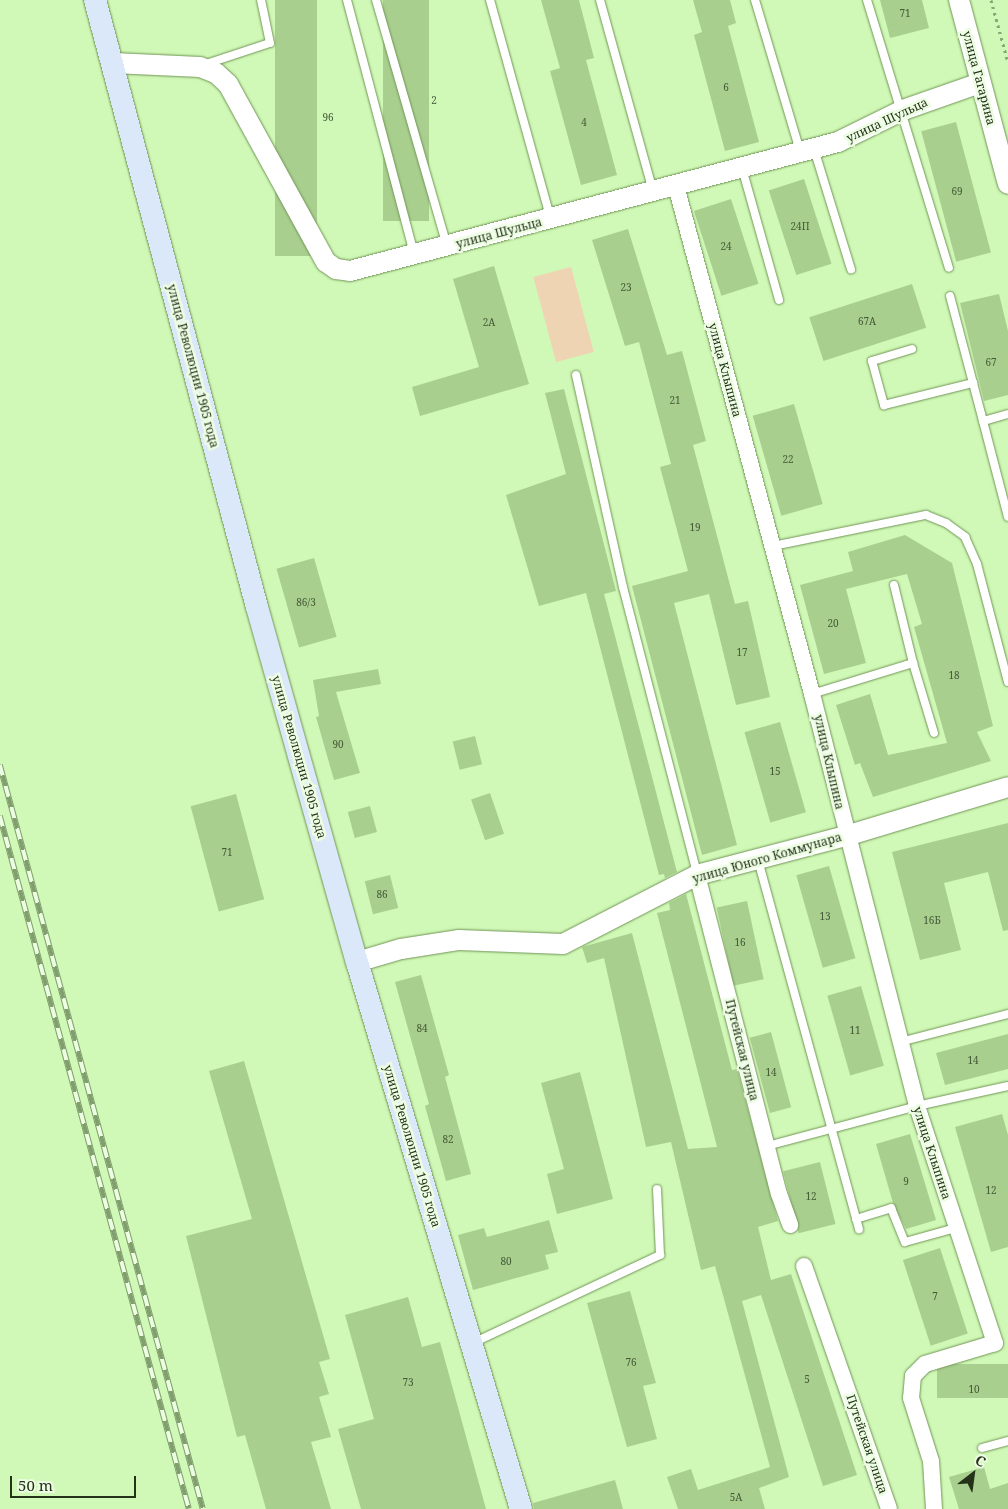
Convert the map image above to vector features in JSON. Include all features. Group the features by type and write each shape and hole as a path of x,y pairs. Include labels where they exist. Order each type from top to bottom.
{"main road":[{"name":"улица Революции 1905 года","path":"95,0 254,598 357,962 521,1509"}],"street":[{"name":"улица Гагарина","path":"959,0 980,82 1004,152 1008,184"},
{"name":"улица Шульца","path":"113,63 200,66 216,73 228,84 326,262 336,269 350,272 447,248 838,142 903,110 980,82"},
{"name":"улица Клыпина","path":"676,186 812,694 846,836 917,1106 990,1334 995,1343 925,1364 913,1376 911,1398 932,1470 934,1509"},
{"name":"улица Юного Коммунара","path":"357,962 401,949 459,940 563,944 697,875 846,836 1008,787"},
{"name":"Путейская улица","path":"697,875 767,1146 790,1225"},
{"name":"Путейская улица","path":"804,1266 889,1509"}],"lane":[{"path":"200,66 270,43 262,0"},
{"path":"347,0 415,256"},
{"path":"376,0 447,248"},
{"path":"490,0 551,220"},
{"path":"600,0 653,192"},
{"path":"755,0 850,269"},
{"path":"868,0 903,110 949,268"},
{"path":"742,168 779,300"},
{"path":"950,296 1008,517"},
{"path":"912,349 872,361 884,405 973,383"},
{"path":"576,375 623,587 697,875"},
{"path":"983,421 1008,414"},
{"path":"773,546 926,515 946,523 965,538 977,564 1008,682"},
{"path":"894,585 913,663 934,734"},
{"path":"812,694 913,663"},
{"path":"758,859 859,1229"},
{"path":"900,1042 1008,1014"},
{"path":"767,1146 917,1106 1008,1086"},
{"path":"471,1344 660,1256 657,1189"},
{"path":"856,1219 891,1208 905,1242 956,1228"},
{"path":"982,1448 1008,1441"}],"path":[{"path":"991,0 1008,62"}],"shaded area":[{"path":"571,267 594,352 556,362 533,277"}],"building":[{"path":"275,0 317,0 317,256 275,256"},
{"path":"383,0 429,0 429,221 383,221"},
{"path":"541,0 579,0 594,58 586,60 617,175 581,185 550,71 560,68"},
{"path":"693,0 730,0 736,23 728,26 759,142 725,151 694,35 702,32"},
{"path":"880,0 922,0 929,28 890,38"},
{"path":"956,122 991,252 956,262 921,131"},
{"path":"804,179 832,264 796,275 769,190"},
{"path":"731,199 759,284 721,296 694,211"},
{"path":"628,229 667,355 682,351 706,441 693,445 735,604 748,601 770,697 736,705 709,594 674,603 737,845 702,855 632,586 688,571 660,467 671,464 639,342 625,346 592,240"},
{"path":"494,266 529,384 420,416 412,387 479,367 453,279"},
{"path":"912,284 926,328 824,361 809,317"},
{"path":"999,294 1008,331 1008,395 984,401 960,303"},
{"path":"564,389 616,591 604,594 677,872 665,878 664,874 659,875 586,593 539,606 506,495 566,474 545,393"},
{"path":"794,404 823,504 781,516 753,416"},
{"path":"905,535 952,563 993,726 977,732 991,761 873,797 860,763 855,765 836,705 870,694 888,755 947,743 914,627 922,624 907,574 846,589 866,663 824,674 800,585 853,571 848,552"},
{"path":"314,558 337,637 299,648 277,569"},
{"path":"378,669 381,684 336,692 360,773 334,780 316,717 319,716 313,680"},
{"path":"780,722 806,812 770,823 744,732"},
{"path":"475,736 482,764 460,770 453,742"},
{"path":"490,793 504,834 485,840 471,800"},
{"path":"236,794 264,899 219,911 191,806"},
{"path":"370,806 377,832 355,838 348,812"},
{"path":"1008,823 1008,930 1003,931 988,872 944,883 961,950 920,960 892,852"},
{"path":"829,866 855,958 823,968 796,875"},
{"path":"390,875 398,908 373,914 365,881"},
{"path":"686,894 732,1070 737,1069 778,1221 758,1227 771,1280 791,1274 857,1475 823,1486 761,1295 742,1301 789,1477 759,1488 765,1509 678,1509 667,1477 691,1469 698,1490 770,1467 715,1266 701,1270 671,1142 646,1147 604,958 587,963 582,947 632,933 688,1149 717,1147 657,913 670,910 669,903"},
{"path":"747,901 764,979 733,986 717,907"},
{"path":"421,975 449,1075 445,1077 471,1174 446,1181 425,1106 429,1104 395,982"},
{"path":"861,986 884,1066 850,1075 827,996"},
{"path":"771,1032 791,1107 770,1113 750,1038"},
{"path":"1008,1034 1008,1069 945,1085 936,1053"},
{"path":"244,1061 330,1359 319,1362 329,1394 319,1397 331,1437 311,1442 331,1509 266,1509 245,1435 237,1437 186,1236 252,1219 209,1071"},
{"path":"580,1072 613,1199 557,1214 547,1174 564,1169 541,1083"},
{"path":"1002,1114 1008,1135 1008,1247 991,1252 955,1127"},
{"path":"910,1134 936,1220 906,1229 893,1203 876,1144"},
{"path":"820,1162 835,1224 799,1233 783,1171"},
{"path":"549,1220 558,1252 545,1255 549,1269 473,1290 458,1235 484,1228 487,1237"},
{"path":"940,1248 968,1334 931,1346 903,1260"},
{"path":"630,1291 656,1383 643,1386 657,1439 627,1447 587,1303"},
{"path":"408,1297 422,1347 440,1342 486,1509 361,1509 338,1429 374,1419 345,1315"},
{"path":"937,1364 1008,1364 1008,1398 937,1398"},
{"path":"984,1467 990,1489 1008,1483 1008,1509 959,1509 949,1477"},
{"path":"615,1480 623,1509 534,1509 533,1503"}],"railway":[{"path":"0,765 203,1509"},
{"path":"0,816 189,1509"}]}
